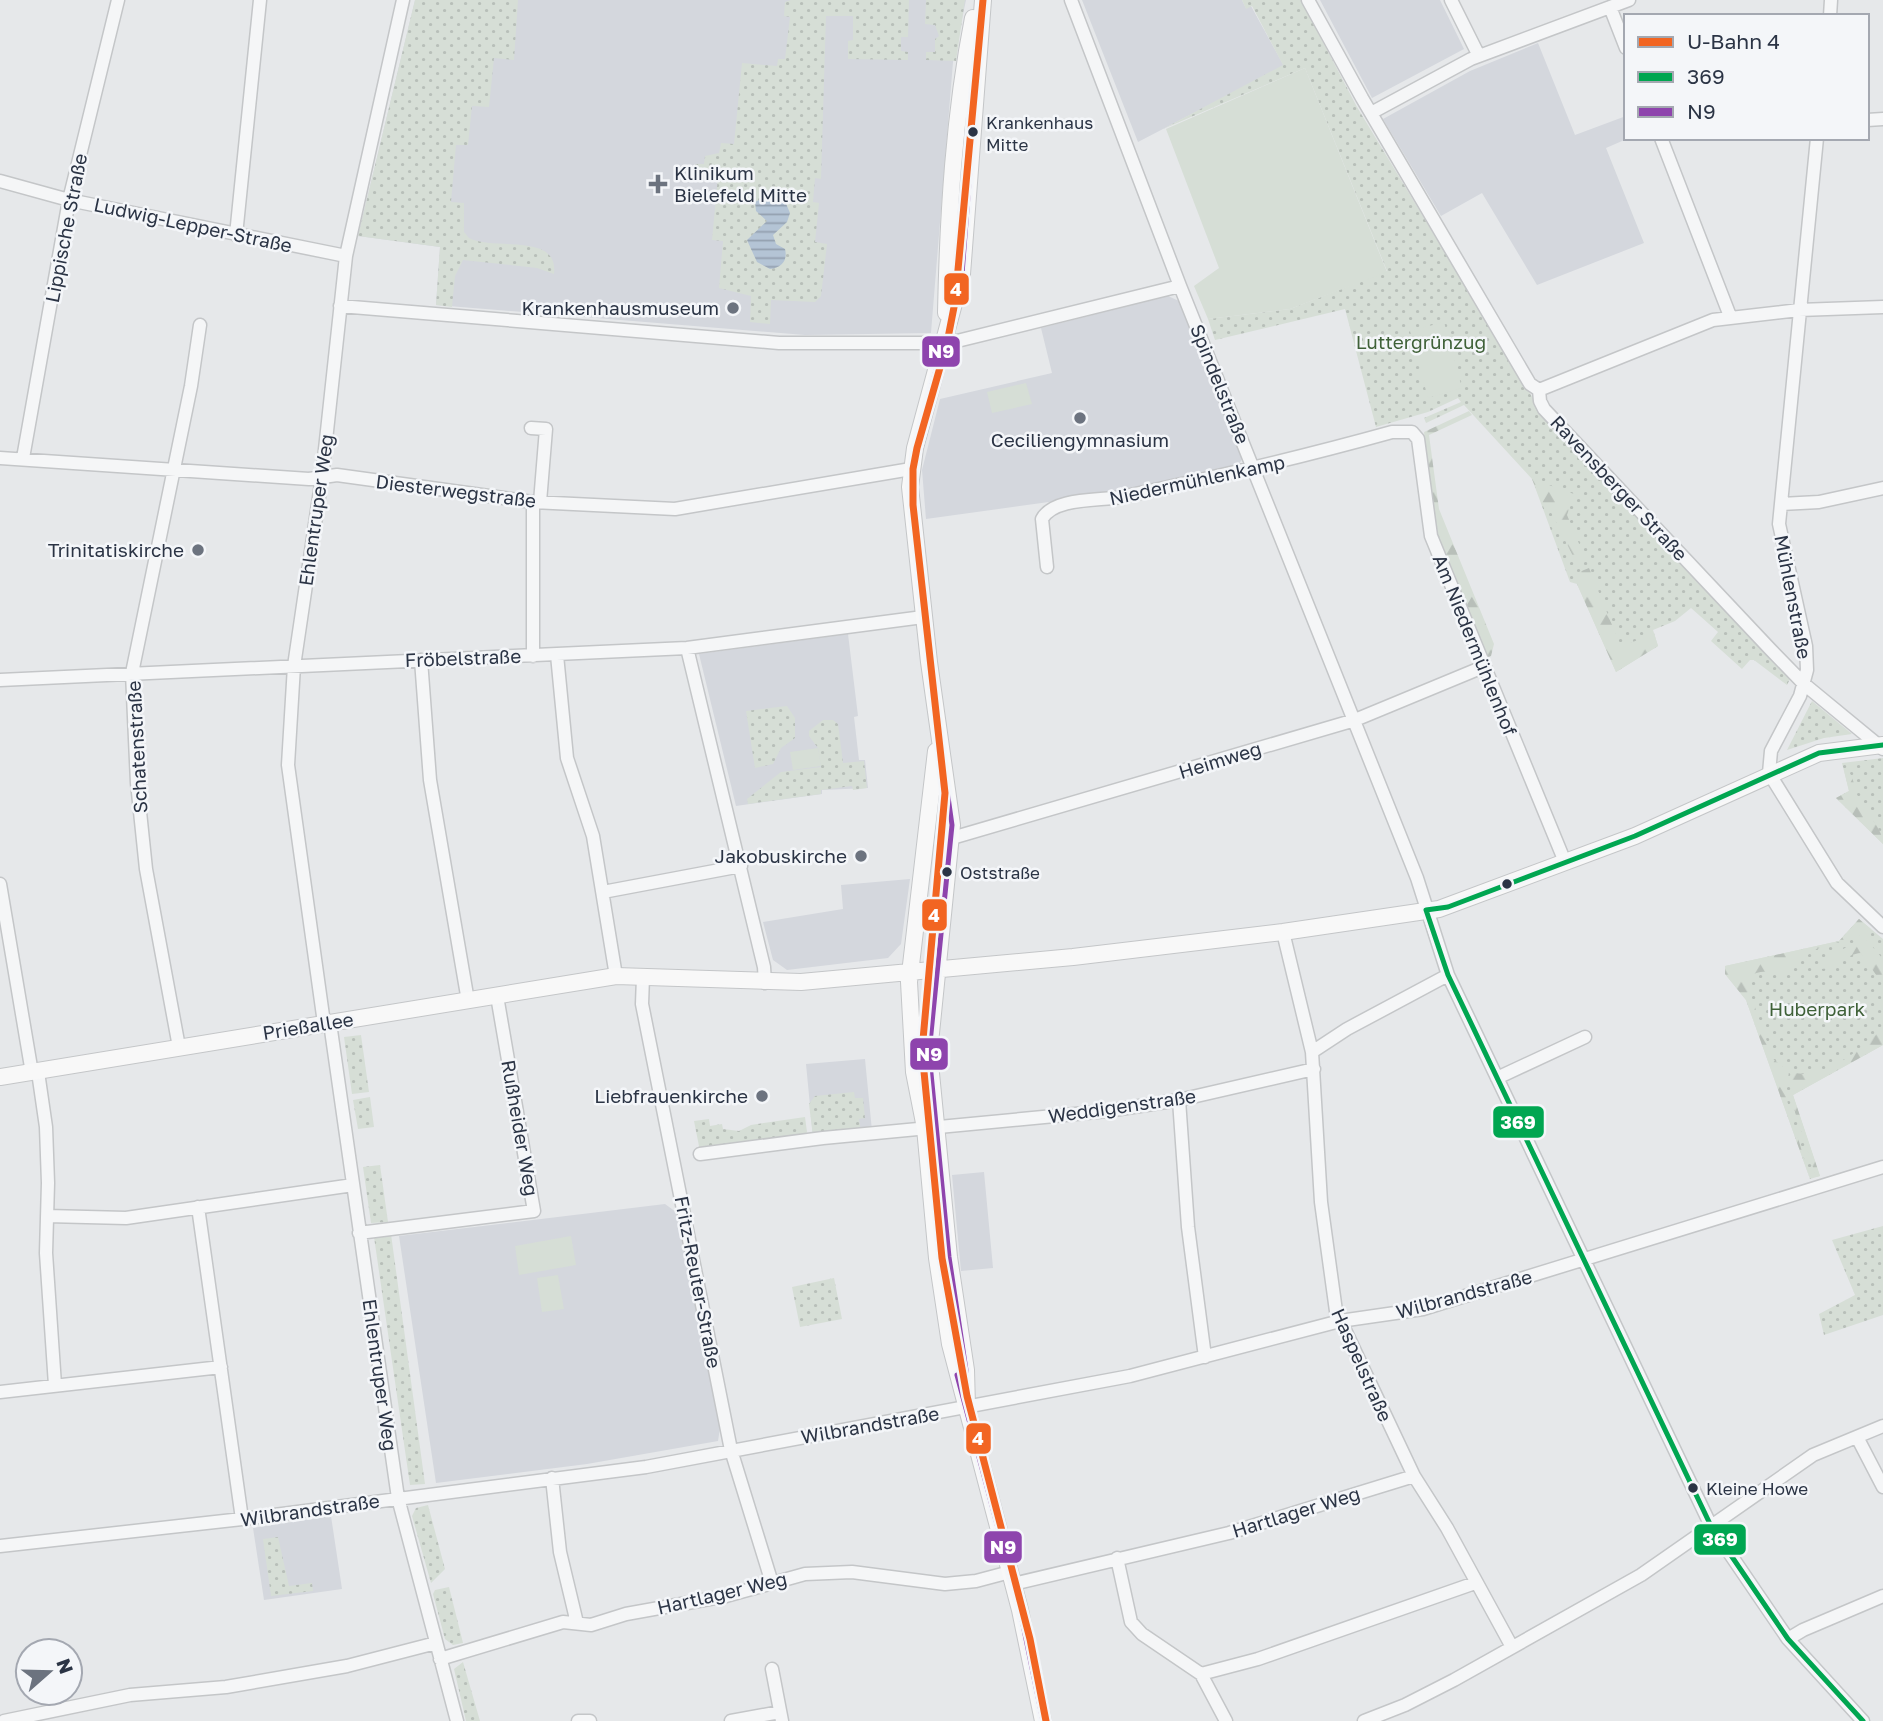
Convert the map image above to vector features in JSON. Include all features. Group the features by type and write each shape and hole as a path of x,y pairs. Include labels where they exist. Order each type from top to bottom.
{"street":[{"name":"Lippische Straße","path":"23,458 69,200 118,0"},
{"path":"236,235 260,0"},
{"name":"Ehlentruper Weg","path":"403,0 346,256 321,477 294,666 288,765 398,1497 457,1721"},
{"path":"944,343 946,272 960,93 975,0"},
{"path":"929,1128 929,1039 952,838 949,793 936,717 910,505 911,468 962,274 983,0"},
{"name":"Spindelstraße","path":"1071,0 1180,286 1417,878 1448,975 1711,1526 1788,1639 1863,1721"},
{"name":"Ravensberger Straße","path":"1308,0 1530,384 1539,390 1544,408 1804,684 1881,747"},
{"path":"1451,0 1479,56"},
{"path":"1371,113 1479,56 1629,0"},
{"path":"1610,7 1624,43"},
{"path":"1662,140 1730,316"},
{"name":"Mühlenstraße","path":"1769,773 1771,751 1804,684 1805,646 1779,524 1817,140"},
{"name":"Ludwig-Lepper-Straße","path":"0,181 69,200 346,256"},
{"path":"340,306 821,346 944,343 1180,286"},
{"path":"1539,390 1676,332 1730,316 1883,307"},
{"name":"Schatenstraße","path":"179,1047 146,869 137,783 132,673 200,325"},
{"path":"531,428 546,429 537,502 533,656"},
{"name":"Niedermühlenkamp","path":"1047,567 1042,519 1055,506 1108,499 1255,470 1402,430"},
{"name":"Am Niedermühlenhof","path":"1402,430 1412,432 1418,439 1431,536 1565,862"},
{"name":"Diesterwegstraße","path":"0,458 173,470 321,477 337,475 537,502 675,509 911,468"},
{"path":"1781,504 1819,502 1883,488"},
{"name":"Fröbelstraße","path":"0,680 687,648 923,617"},
{"path":"687,648 741,866 764,967 765,983"},
{"path":"557,655 566,758 593,836 615,976 765,983 936,970 1283,932 1426,911 1448,907 1635,836 1769,773 1819,753 1881,747"},
{"path":"421,660 430,780 468,1001"},
{"name":"Heimweg","path":"952,838 1355,720 1483,667"},
{"path":"936,717 932,793 910,971 912,1049 929,1128 949,1257 966,1370 967,1407 1012,1578 1043,1721"},
{"path":"1769,773 1837,883 1883,927"},
{"path":"603,892 741,866"},
{"path":"0,884 46,1127 47,1292 55,1385"},
{"name":"Haspelstraße","path":"1283,932 1312,1052 1323,1224 1331,1289 1340,1321 1414,1476 1447,1528 1475,1583 1513,1647"},
{"path":"1312,1052 1347,1029 1448,975"},
{"name":"Prießallee","path":"0,1077 615,976"},
{"name":"Fritz-Reuter-Straße","path":"643,977 642,1004 731,1450 772,1583"},
{"name":"Rußheider Weg","path":"359,1233 534,1211 497,996"},
{"path":"1497,1078 1585,1037"},
{"name":"Weddigenstraße","path":"700,1154 929,1128 1066,1116 1179,1100 1314,1069"},
{"path":"1179,1100 1188,1227 1205,1357"},
{"name":"Wilbrandstraße","path":"0,1546 242,1519 646,1466 1130,1376 1340,1321 1423,1309 1883,1167"},
{"path":"47,1216 126,1218 353,1185"},
{"path":"198,1207 242,1519"},
{"path":"0,1392 221,1367"},
{"path":"1364,1721 1405,1705 1642,1575 1813,1455 1883,1426"},
{"path":"1857,1437 1883,1487"},
{"name":"Hartlager Weg","path":"440,1659 564,1622 591,1625 626,1614 726,1596 828,1571 945,1584 1012,1578 1229,1533 1414,1476"},
{"path":"552,1478 560,1552 577,1623"},
{"path":"1117,1558 1131,1622 1142,1634 1201,1674 1226,1721"},
{"path":"1201,1674 1258,1659 1475,1583"},
{"path":"1788,1639 1883,1596"},
{"path":"4,1721 130,1695 226,1687 347,1666 436,1643"},
{"path":"731,1721 781,1716 772,1669"},
{"path":"578,1721 590,1721"}],"shaded area":[{"name":"Klinikum Bielefeld Mitte","path":"415,0 966,0 953,62 931,333 805,335 436,305 440,247 358,236"},
{"path":"1082,0 1242,0 1246,8 1251,6 1284,66 1138,142"},
{"path":"1320,0 1440,0 1464,49 1372,98"},
{"path":"1538,43 1575,135 1624,117 1624,140 1606,148 1644,243 1537,285 1482,193 1441,216 1383,119 1470,71"},
{"name":"Ceciliengymnasium","path":"1168,296 1179,301 1242,459 1237,468 1107,494 926,519 922,470 940,399 1052,373 1041,328"},
{"path":"848,634 858,716 854,717 859,760 865,760 868,788 822,790 822,794 736,806 699,654"},
{"path":"910,879 901,944 888,958 787,970 773,960 763,922 843,909 841,885"},
{"path":"865,1059 872,1131 813,1137 806,1064"},
{"path":"984,1172 993,1268 961,1271 952,1175"},
{"path":"665,1204 676,1212 720,1428 718,1441 587,1464 436,1483 399,1236"},
{"path":"331,1516 342,1589 264,1600 253,1528"}],"green space":[{"path":"415,0 518,0 514,60 494,58 489,107 472,106 468,145 456,145 451,202 464,203 464,232 469,238 480,242 536,248 546,252 553,261 554,274 537,268 463,260 455,276 452,307 436,305 440,247 358,236"},
{"path":"909,0 908,37 901,37 901,51 908,52 908,60 848,59 848,41 853,40 853,16 826,16 821,179 815,178 813,202 819,203 815,242 827,244 821,296 815,302 771,300 770,324 750,322 751,296 719,288 723,241 712,240 718,176 700,173 699,177 693,177 695,164 704,164 705,156 719,153 721,143 734,144 742,63 777,66 778,59 785,59 790,17 784,16 785,2"},
{"path":"926,0 965,0 956,61 926,60 926,52 935,52 935,39 939,36 935,25 925,24"},
{"name":"Luttergrünzug","path":"1242,0 1301,0 1357,107 1537,405 1792,675 1787,685 1754,660 1750,660 1742,669 1711,641 1718,632 1691,608 1675,621 1653,630 1658,646 1616,672 1577,584 1570,582 1532,479 1464,405 1426,423 1424,418 1461,402 1458,398 1428,412 1376,427 1345,309 1215,340 1208,319 1290,309 1387,271 1305,68 1163,129 1283,65 1252,6 1246,9"},
{"path":"1305,68 1387,272 1290,309 1208,319 1194,286 1219,268 1166,129"},
{"path":"1444,322 1462,388 1428,398 1410,331"},
{"path":"1026,383 1032,404 992,413 987,392"},
{"path":"1469,411 1472,415 1429,435 1439,509 1494,644 1491,656 1486,658 1435,535 1424,432"},
{"path":"1532,479 1574,494 1567,515 1585,558 1574,558 1550,510 1545,511"},
{"path":"1589,568 1621,647 1654,633 1658,646 1616,672 1577,584 1579,572"},
{"path":"1812,701 1852,734 1824,738 1787,750"},
{"path":"787,706 795,718 795,738 781,748 773,764 755,768 746,711"},
{"path":"823,720 833,720 838,724 843,763 864,761 867,788 853,790 852,786 821,790 821,794 748,804 747,799 781,772 821,767 818,748 809,736 809,731"},
{"path":"818,748 821,766 793,770 790,752"},
{"path":"1883,758 1883,844 1836,798 1849,791 1842,763"},
{"path":"1844,770 1848,770 1858,797 1878,827 1883,844 1836,798 1849,791"},
{"name":"Huberpark","path":"1859,919 1883,939 1883,1045 1793,1095 1820,1176 1810,1179 1746,1000 1725,974 1725,966 1839,941"},
{"path":"1859,919 1871,929 1864,934 1816,950 1790,970 1760,972 1746,981 1773,1059 1789,1071 1786,1097 1810,1179 1746,1000 1725,974 1725,966 1839,941"},
{"path":"1865,938 1883,959 1883,985 1861,953 1819,969 1821,960"},
{"path":"1881,1030 1883,1045 1793,1095 1820,1176 1816,1177 1792,1103 1790,1079 1795,1073 1818,1072 1830,1067 1863,1046"},
{"path":"361,1035 369,1092 352,1094 344,1037"},
{"path":"854,1092 855,1098 863,1098 865,1118 859,1119 861,1132 813,1137 809,1104 815,1096"},
{"path":"370,1097 374,1127 358,1129 353,1100"},
{"path":"805,1117 807,1132 804,1137 700,1151 694,1121 709,1119 710,1126 722,1124 723,1129 739,1131 751,1125"},
{"path":"380,1165 388,1222 371,1223 363,1167"},
{"path":"1883,1226 1883,1315 1824,1335 1819,1314 1855,1295 1832,1240"},
{"path":"391,1234 425,1484 410,1485 374,1237"},
{"path":"571,1236 576,1265 519,1275 515,1246"},
{"path":"558,1275 564,1309 542,1312 537,1278"},
{"path":"834,1278 842,1319 800,1327 792,1287"},
{"path":"428,1505 445,1569 431,1583 412,1516 416,1508"},
{"path":"278,1537 289,1586 312,1583 313,1591 271,1596 263,1539"},
{"path":"449,1587 463,1643 453,1645 445,1639 433,1594 435,1590"},
{"path":"463,1662 480,1721 466,1721 454,1669"}],"water":[{"path":"769,195 784,199 790,213 787,222 773,235 776,244 785,249 784,260 777,267 770,269 757,262 747,240 767,221 756,211 755,202"}],"metro line":[{"name":"4","path":"983,0 955,302 947,343 913,469 913,505 945,793 922,1051 942,1258 967,1396 1030,1639 1046,1721"}],"transit line":[{"name":"N9","path":"967,1407 966,1370 949,1257 929,1053 952,825 929,662 910,487 915,448 962,274 983,0"},
{"name":"369","path":"1426,910 1448,907 1635,836 1819,753 1883,745"},
{"name":"369","path":"1426,910 1448,975 1711,1526 1788,1639 1863,1721"},
{"name":"N9","path":"957,1375 1020,1610 1043,1721"}],"place":[{"name":"Krankenhaus Mitte","path":"973,132"},
{"name":"Klinikum Bielefeld Mitte","path":"658,184"},
{"name":"Krankenhausmuseum","path":"733,308"},
{"name":"Ceciliengymnasium","path":"1080,418"},
{"name":"Trinitatiskirche","path":"198,550"},
{"name":"Jakobuskirche","path":"861,856"},
{"name":"Oststraße","path":"947,872"},
{"name":"Liebfrauenkirche","path":"762,1096"},
{"name":"Kleine Howe","path":"1693,1488"}]}
